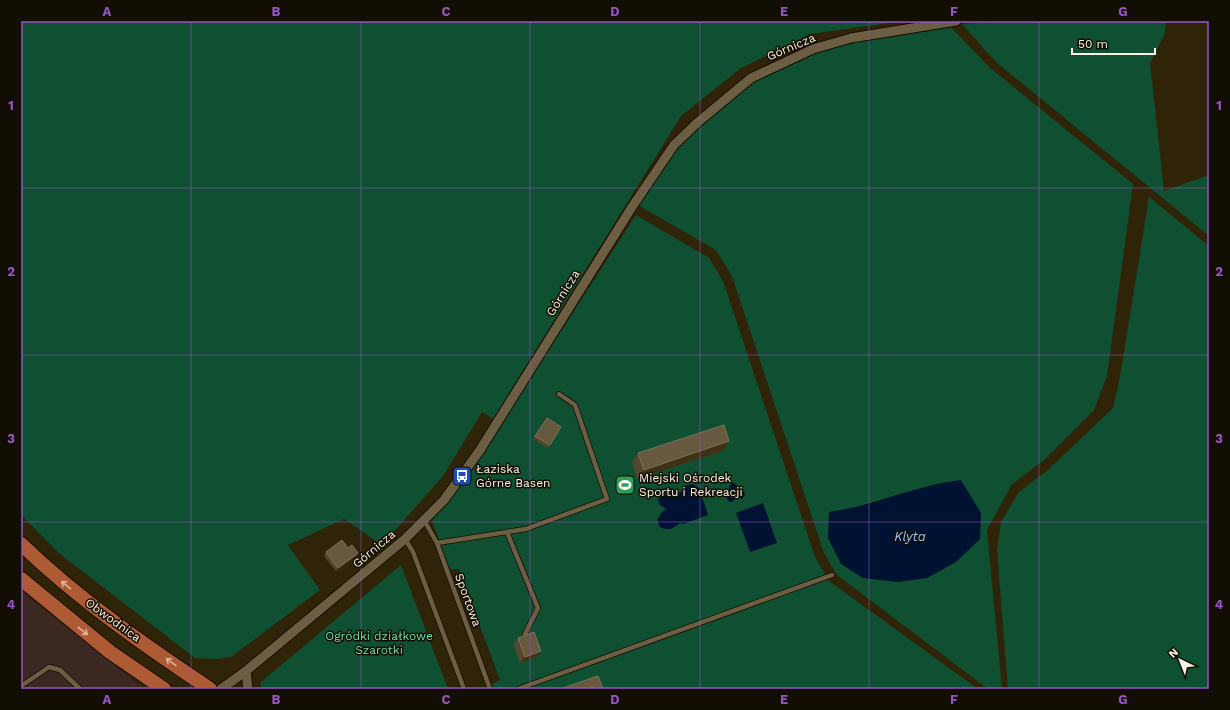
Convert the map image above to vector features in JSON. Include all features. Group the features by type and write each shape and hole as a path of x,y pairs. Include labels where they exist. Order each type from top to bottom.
{"main road":[{"name":"Obwodnica","path":"21,544 99,612 210,689"},
{"path":"21,579 110,652 164,689"}],"street":[{"name":"Górnicza","path":"221,689 246,671 405,539 444,500 480,450 632,206 674,145 697,123 751,78 813,49 852,38 956,21"},
{"path":"246,671 248,689"}],"lane":[{"path":"437,543 526,529 607,499 575,405 559,394"},
{"name":"Sportowa","path":"424,520 437,543 490,689"},
{"path":"508,532 538,608 525,634"},
{"path":"405,539 413,552 464,689"},
{"path":"518,689 832,575"},
{"path":"21,686 49,667 60,670 80,689"}],"shaded area":[{"path":"21,591 142,687 142,689 21,689"}],"green space":[{"path":"21,21 904,21 810,34 741,68 681,116 493,419 482,412 443,476 382,545 344,519 288,545 320,590 231,657 214,659 195,658 60,554 21,515"},
{"path":"997,21 1166,21 1165,33 1150,63 1164,191 1209,175 1209,236 996,62 962,24"},
{"path":"951,27 989,67 1133,184 1107,376 1094,410 1043,461 1012,484 987,530 1002,689 988,689 837,575 824,553 732,276 716,250 638,205 690,125 749,79 814,47"},
{"path":"1149,197 1209,246 1209,689 1008,689 997,550 1001,522 1019,492 1049,469 1113,408 1120,377"},
{"name":"Miejski Ośrodek Sportu i Rekreacji","path":"636,215 709,258 723,281 815,557 829,581 978,689 494,689 492,684 500,680 459,569 450,569 432,521 484,450"},
{"name":"Ogródki działkowe Szarotki","path":"401,565 448,689 260,689 261,682"}],"water":[{"name":"Klyta","path":"961,480 981,513 980,539 956,562 927,578 898,582 863,578 841,564 828,538 829,512 862,505 928,486"},
{"path":"732,483 736,484 739,490 744,491 745,495 742,499 737,497 732,502 728,501 726,495 730,493 729,487"},
{"path":"692,484 699,488 708,515 683,524 680,523 670,529 660,527 657,520 666,509 660,505 658,500 662,494 671,496 681,492 685,486"},
{"path":"763,503 777,543 750,552 736,513"}],"building":[{"path":"547,418 561,427 550,445 535,436"},
{"path":"724,425 729,441 644,470 638,453"},
{"path":"342,540 348,548 352,545 358,553 338,568 326,552"},
{"path":"534,632 541,651 525,657 518,638"},
{"path":"598,676 603,689 560,689"}],"place":[{"name":"Łaziska Górne Basen","path":"462,476"},
{"name":"Miejski Ośrodek Sportu i Rekreacji","path":"625,485"}]}
